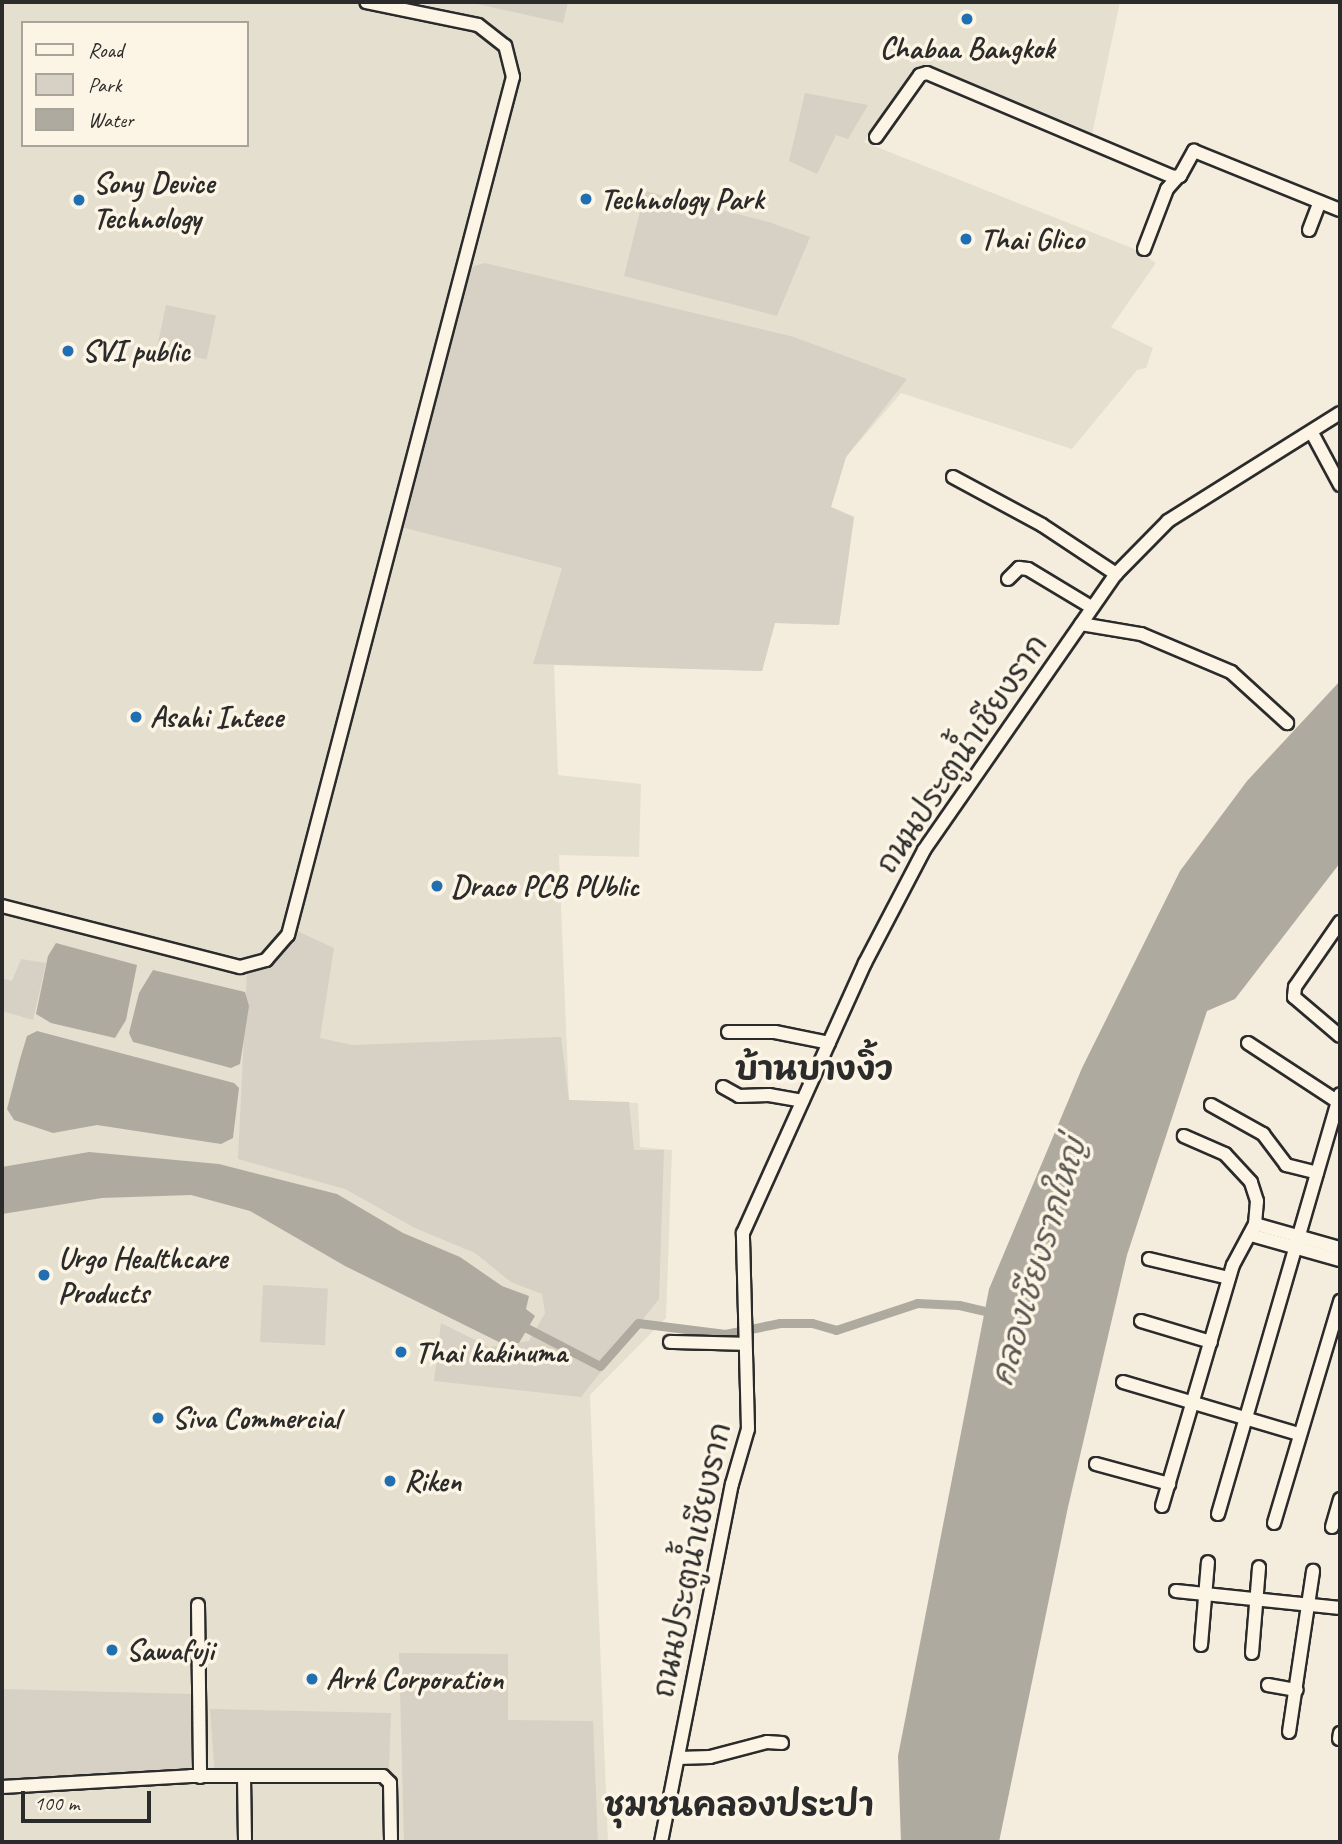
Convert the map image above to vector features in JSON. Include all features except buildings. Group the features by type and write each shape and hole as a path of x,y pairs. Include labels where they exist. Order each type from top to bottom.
{"street":[{"path":"2,906 240,967 266,960 288,934 513,77 505,46 478,25 366,2"},
{"path":"876,137 920,75 927,73 1177,178"},
{"path":"1144,249 1167,189 1194,151 1340,210"},
{"path":"1309,230 1320,202"},
{"name":"ถนนประตูน้ำเชียงราก","path":"662,1842 732,1485 745,1451 749,1414 743,1322 743,1233 829,1043 925,850 1116,574 1168,521 1340,413"},
{"path":"1312,433 1340,485"},
{"path":"953,477 1042,525 1116,574"},
{"path":"1008,579 1024,567 1091,607"},
{"path":"1082,624 1141,634 1231,672 1287,723"},
{"path":"1340,922 1302,977 1294,997 1340,1036"},
{"path":"728,1032 775,1032 829,1043"},
{"path":"1218,1514 1339,1097 1248,1043"},
{"path":"723,1087 739,1096 769,1095 802,1101"},
{"path":"1211,1105 1263,1134 1286,1165 1317,1173"},
{"path":"1162,1506 1229,1278 1253,1230 1257,1201 1239,1167 1225,1154 1184,1136"},
{"path":"1253,1230 1297,1242 1340,1248"},
{"path":"1297,1242 1340,1260"},
{"path":"1149,1259 1229,1278"},
{"path":"1274,1523 1340,1301"},
{"path":"1140,1321 1211,1342"},
{"path":"670,1342 745,1342"},
{"path":"1123,1382 1300,1434"},
{"path":"1096,1464 1169,1485"},
{"path":"1332,1527 1340,1499"},
{"path":"1201,1645 1208,1562"},
{"path":"1252,1653 1259,1567"},
{"path":"1289,1732 1313,1571"},
{"path":"1176,1591 1309,1607 1340,1608"},
{"path":"198,1605 200,1777"},
{"path":"1268,1685 1297,1690"},
{"path":"678,1758 710,1757 767,1741 782,1743"},
{"path":"2,1787 200,1777 388,1778 391,1842"},
{"path":"244,1777 245,1842"}],"shaded area":[{"path":"2,2 1120,2 1090,144 911,73 864,142 1137,250 1156,263 1111,327 1153,348 1146,368 1137,370 1072,449 901,393 846,457 831,507 854,517 839,625 775,623 762,671 554,665 558,775 641,784 639,857 559,855 569,1100 638,1103 640,1147 672,1150 666,1318 590,1395 608,1842 2,1842"}],"green space":[{"path":"468,2 568,2 563,23"},
{"path":"805,93 868,105 848,139 836,135 817,174 789,161"},
{"path":"645,191 769,222 810,237 777,316 624,276"},
{"path":"485,263 794,337 907,379 846,457 831,507 854,517 839,625 775,623 762,671 533,664 562,568 401,527 466,274 474,266"},
{"path":"166,305 216,316 207,360 157,349"},
{"path":"295,930 334,948 320,1038 352,1045 561,1037 569,1100 629,1102 634,1150 664,1150 659,1299 581,1397 434,1381 441,1323 489,1347 529,1341 545,1313 542,1294 511,1282 475,1253 415,1228 345,1189 238,1159 247,971 261,970 279,958"},
{"path":"21,959 46,963 33,1020 2,1011 2,978 12,981"},
{"path":"263,1285 328,1288 325,1345 260,1342"},
{"path":"399,1653 508,1654 508,1720 593,1721 598,1842 404,1842"},
{"path":"2,1689 191,1694 191,1776 2,1787"},
{"path":"210,1709 391,1713 389,1770 215,1777"}],"water":[{"name":"คลองเชียงรากใหญ่","path":"1340,681 1340,863 1235,999 1207,1011 1127,1255 1068,1507 999,1842 901,1842 898,1756 989,1289 1082,1068 1180,871 1247,781"},
{"path":"56,943 137,965 126,1020 115,1038 51,1023 36,1014 48,956"},
{"path":"153,970 245,992 249,1006 240,1064 231,1068 133,1042 129,1033 139,993"},
{"path":"37,1031 234,1083 239,1088 233,1138 221,1144 97,1125 53,1133 14,1120 7,1109 27,1036"},
{"path":"89,1152 219,1164 337,1194 403,1233 460,1257 502,1286 529,1296 526,1309 535,1316 519,1343 501,1343 345,1266 250,1211 191,1195 102,1198 2,1214 2,1167"}],"waterway":[{"name":"คลองเชียงรากใหญ่","path":"519,1324 600,1366 638,1323 725,1334 780,1323 812,1323 836,1330 917,1303 959,1305 995,1313"}],"place":[{"name":"Chabaa Bangkok","path":"967,19"},
{"name":"Technology Park","path":"586,199"},
{"name":"Sony Device Technology","path":"79,200"},
{"name":"Thai Glico","path":"966,239"},
{"name":"SVI public","path":"68,351"},
{"name":"Asahi Intece","path":"136,717"},
{"name":"Draco PCB PUblic","path":"437,886"},
{"name":"Urgo Healthcare Products","path":"44,1275"},
{"name":"Thai kakinuma","path":"401,1352"},
{"name":"Siva Commercial","path":"158,1418"},
{"name":"Riken","path":"390,1481"},
{"name":"Sawafuji","path":"112,1650"},
{"name":"Arrk Corporation","path":"312,1679"}],"district":[{"name":"บ้านบางงิ้ว","path":"814,1070"},
{"name":"ชุมชนคลองประปา","path":"739,1806"}]}
